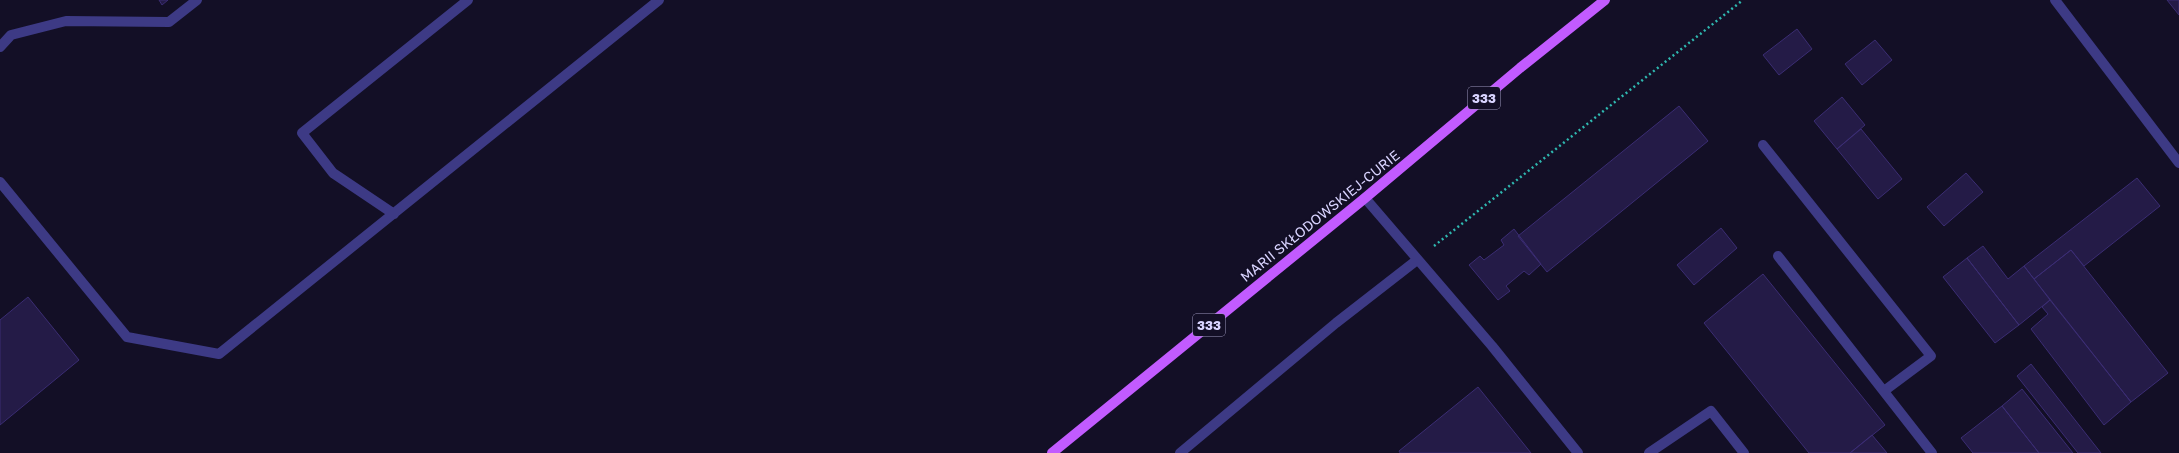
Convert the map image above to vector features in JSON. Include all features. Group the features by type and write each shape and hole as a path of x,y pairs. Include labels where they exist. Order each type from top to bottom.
{"main road":[{"name":"MARII SKŁODOWSKIEJ-CURIE","path":"1052,453 1365,198 1520,68 1605,0"}],"lane":[{"path":"0,48 11,35 66,21 169,22 196,0"},
{"path":"394,214 333,173 302,133 468,0"},
{"path":"0,182 126,337 219,354 659,0"},
{"path":"2054,0 2179,162"},
{"path":"1763,145 1931,356 1884,391"},
{"path":"1365,198 1492,346 1578,453"},
{"path":"1778,256 1932,453"},
{"path":"1180,453 1336,323 1417,260"},
{"path":"1649,453 1711,411 1744,453"}],"path":[{"path":"1417,260 1743,0"}],"building":[{"path":"159,0 168,0 162,5"},
{"path":"2167,0 2179,0 2179,15"},
{"path":"1797,29 1812,49 1779,75 1763,55"},
{"path":"1875,40 1892,60 1862,85 1845,64"},
{"path":"1842,97 1865,125 1837,149 1814,121"},
{"path":"1679,106 1708,141 1547,272 1518,236"},
{"path":"1861,129 1902,179 1878,199 1837,149"},
{"path":"1966,173 1983,192 1944,226 1927,207"},
{"path":"2137,178 2160,206 2084,266 2071,250 2034,279 2024,266"},
{"path":"1721,228 1737,248 1694,285 1677,265"},
{"path":"1514,229 1541,264 1529,275 1524,271 1506,286 1510,291 1498,300 1469,265 1480,256 1484,260 1504,245 1501,240"},
{"path":"1983,246 2008,279 2024,266 2050,300 2019,325 1967,258"},
{"path":"2071,250 2168,373 2131,402 2034,279"},
{"path":"1967,258 2019,325 1995,343 1943,277"},
{"path":"1763,274 1885,425 1850,453 1809,453 1704,323"},
{"path":"28,297 79,360 0,425 0,320"},
{"path":"2050,300 2131,402 2104,425 2031,329 2048,314 2042,307"},
{"path":"2031,364 2101,453 2078,453 2017,376"},
{"path":"1478,387 1531,453 1400,453 1399,451"},
{"path":"2022,389 2073,453 2039,453 2002,406"},
{"path":"2002,406 2039,453 1973,453 1961,438"},
{"path":"1872,435 1887,453 1850,453"}]}
